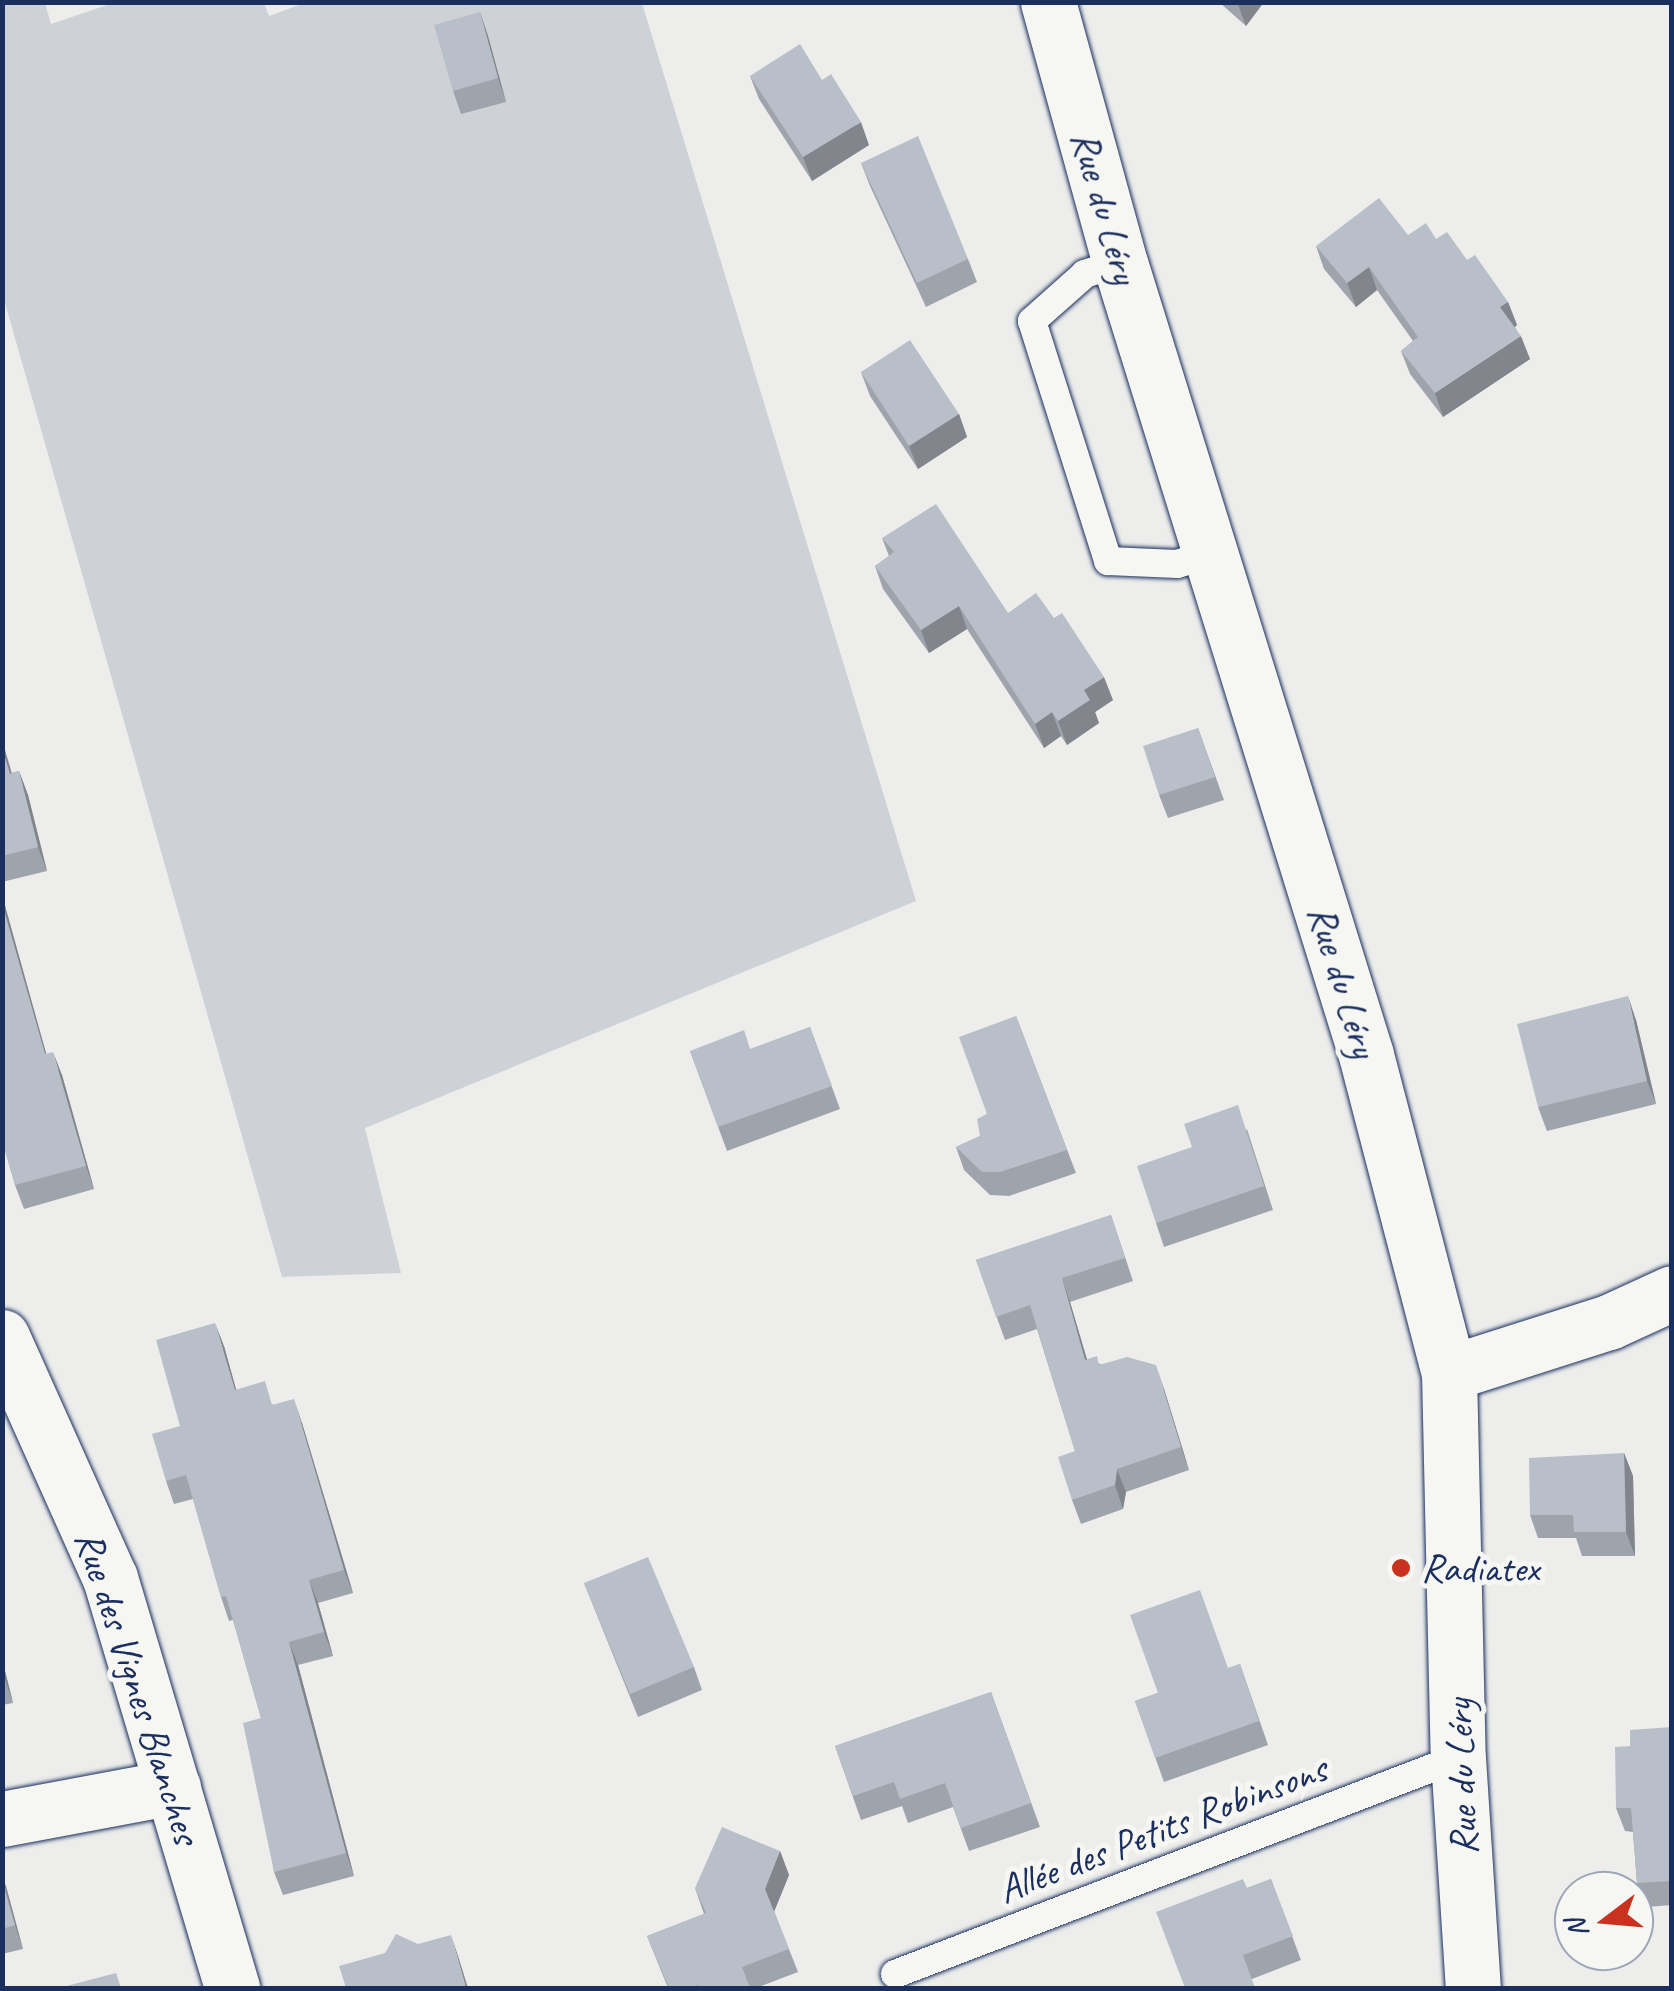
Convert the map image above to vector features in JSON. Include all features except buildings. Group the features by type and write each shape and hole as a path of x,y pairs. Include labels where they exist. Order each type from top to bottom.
{"street":[{"name":"Rue du Léry","path":"1048,2 1120,263 1366,1056 1449,1374 1458,1758 1473,1988"},
{"path":"1449,1374 1609,1322 1672,1293"},
{"name":"Rue des Vignes Blanches","path":"2,1337 110,1578 232,1988"},
{"path":"2,1819 173,1787"}],"lane":[{"path":"1120,263 1085,274 1032,320 1108,561 1177,564 1210,554"},
{"name":"Allée des Petits Robinsons","path":"896,1974 1458,1758"}],"shaded area":[{"path":"116,2 264,3 269,16 307,2 642,3 916,901 365,1128 401,1273 282,1277 3,296 2,3 45,3 51,24"}],"place":[{"name":"Radiatex","path":"1401,1568"}]}
